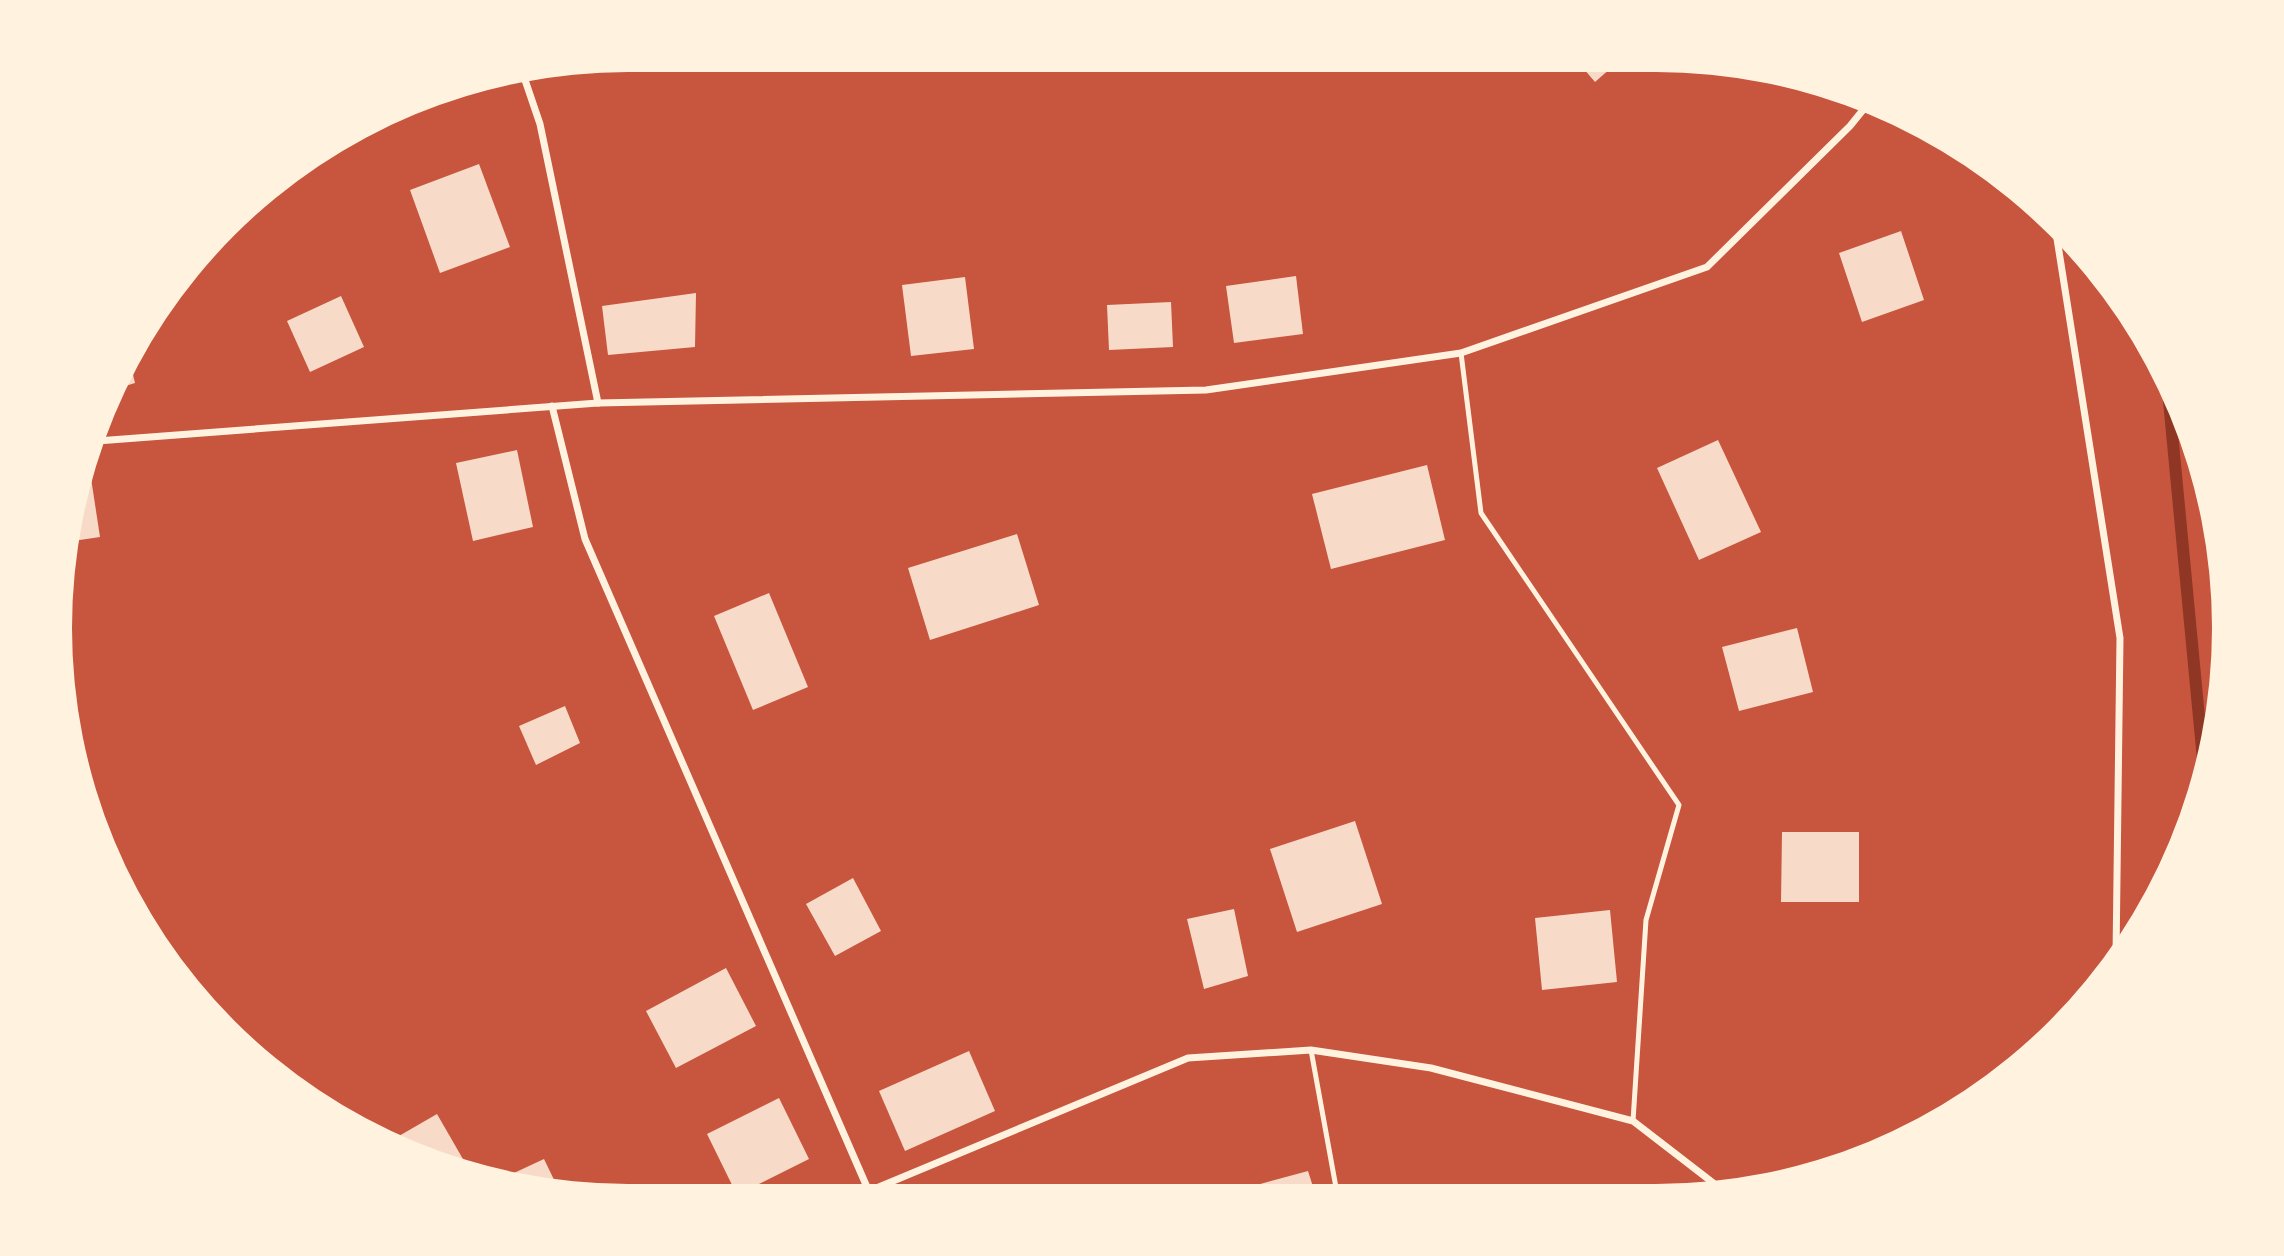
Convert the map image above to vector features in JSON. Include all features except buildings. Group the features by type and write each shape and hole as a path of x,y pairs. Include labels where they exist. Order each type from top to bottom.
{"street":[{"path":"525,81 540,124 598,403"},
{"path":"104,440 598,403 1206,390 1461,354 1707,267 1862,111"},
{"path":"2057,244 2120,638 2116,941"},
{"path":"552,406 584,539 863,1184"},
{"path":"891,1184 1188,1058 1311,1050 1431,1068 1633,1121 1711,1181"}],"lane":[{"path":"1461,354 1481,513 1679,805 1646,920 1633,1121"},
{"path":"1311,1050 1335,1184"}],"waterway":[{"path":"2170,416 2201,740"}]}
